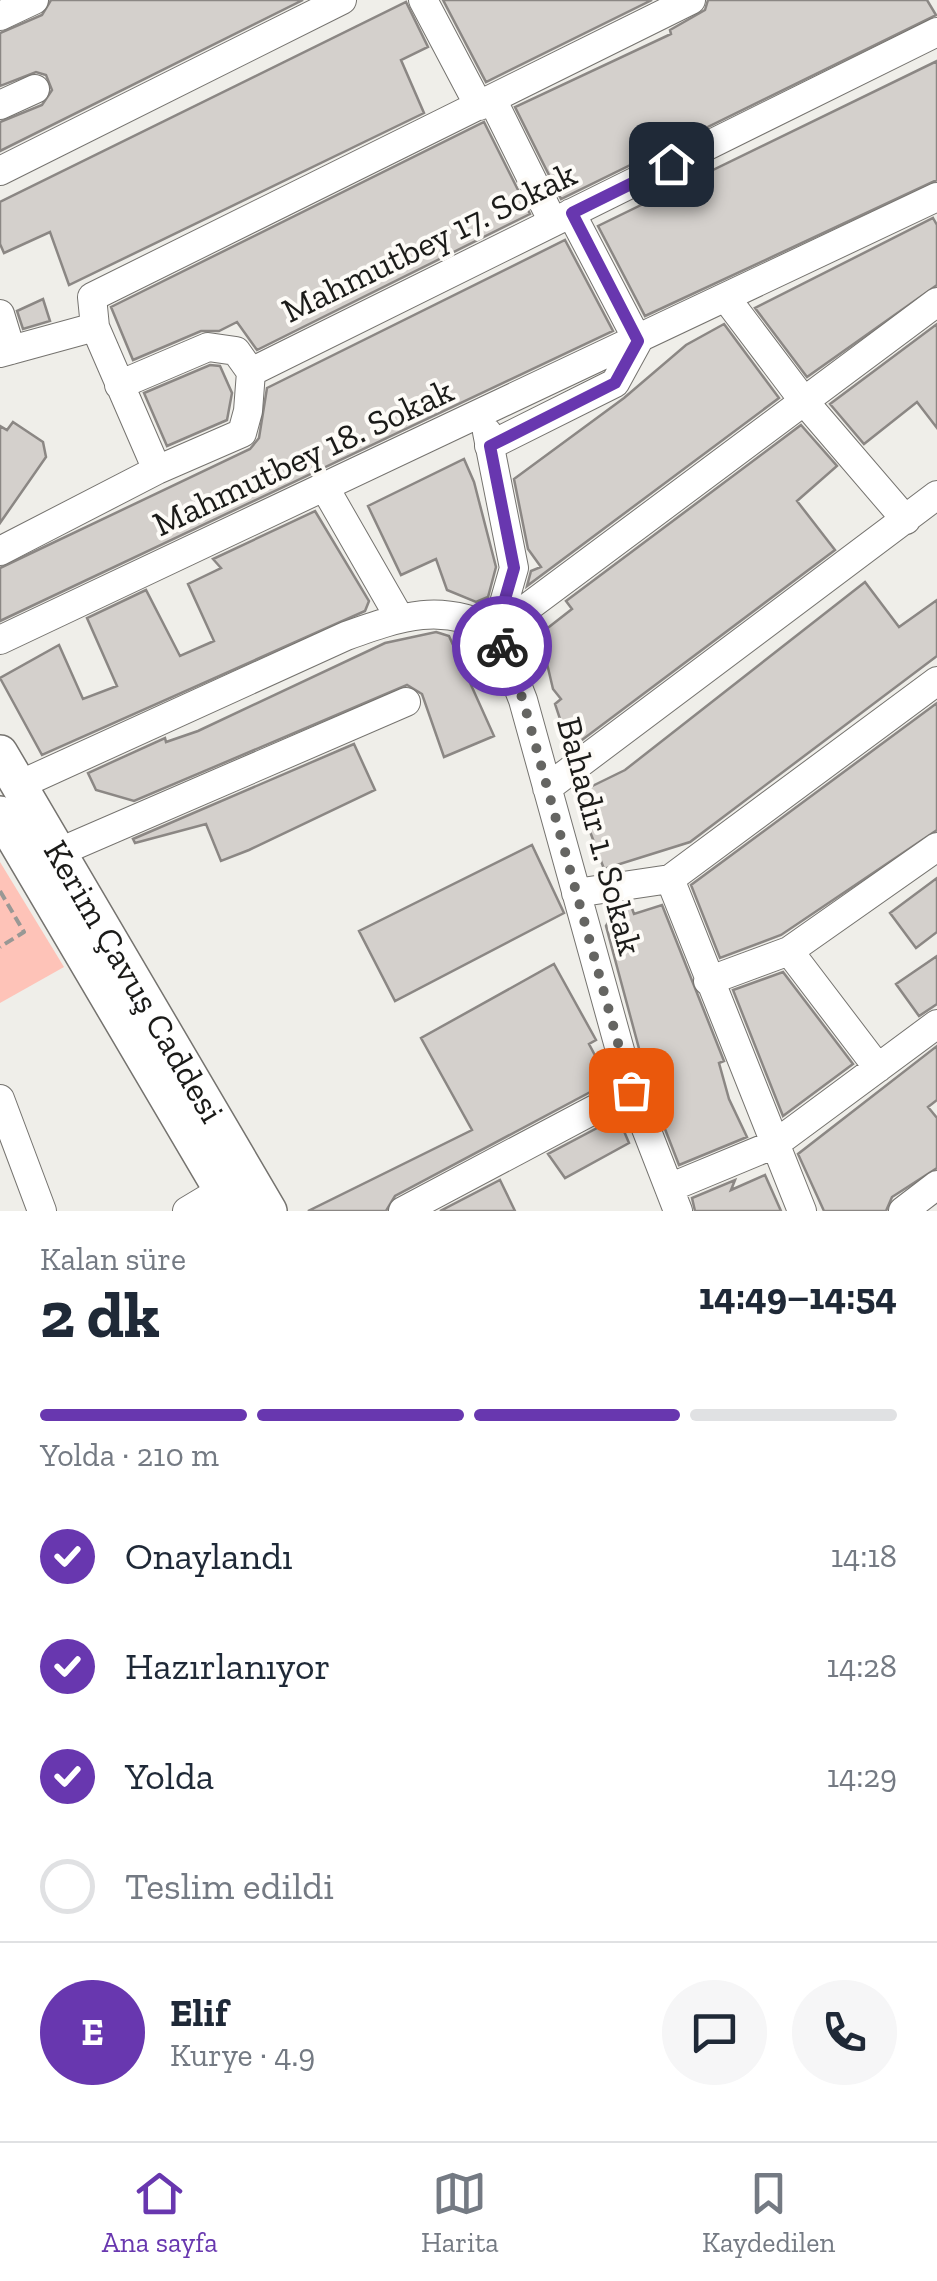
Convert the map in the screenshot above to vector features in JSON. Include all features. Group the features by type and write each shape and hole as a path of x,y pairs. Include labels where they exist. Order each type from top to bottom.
{"main road":[{"name":"Kerim Çavuş Caddesi","path":"0,753 9,799 228,1201"},
{"name":"Kerim Çavuş Caddesi","path":"9,799 57,853 268,1211"}],"street":[{"path":"0,16 34,0"},
{"path":"0,170 342,0"},
{"path":"423,0 638,341"},
{"path":"156,470 95,327 92,297 691,0"},
{"name":"Mahmutbey 17. Sokak","path":"251,372 937,32"},
{"path":"0,104 35,89"},
{"name":"Mahmutbey 18. Sokak","path":"0,640 937,197"},
{"path":"726,298 802,400 906,520"},
{"path":"496,630 937,302"},
{"path":"0,314 6,352 95,327"},
{"name":"Mahmutbey 18. Sokak","path":"490,446 615,383 638,341"},
{"path":"0,551 156,470 242,433 251,372 236,351 208,347 119,385"},
{"path":"483,414 514,568 496,630"},
{"path":"325,488 398,617"},
{"path":"548,788 937,495"},
{"path":"9,799 346,636 398,617 464,614 496,630"},
{"name":"Bahadır 1. Sokak","path":"496,630 523,700 631,1090 674,1199"},
{"path":"576,893 670,879 937,681"},
{"path":"57,853 406,702"},
{"path":"708,981 789,950 937,847"},
{"path":"670,879 802,1211"},
{"path":"789,950 878,1068"},
{"path":"674,1199 775,1144 937,1024"},
{"path":"403,1211 631,1090"},
{"path":"4,1117 42,1211"},
{"path":"903,1211 937,1185"},
{"path":"187,1211 228,1201"}],"path":[{"path":"0,891 24,932 0,947"}],"shaded area":[{"path":"0,862 64,967 0,1003"}],"building":[{"path":"51,0 303,0 0,151 0,122 42,105 52,90 46,75 36,72 0,86 0,33 42,15"},
{"path":"443,0 652,0 486,82"},
{"path":"708,0 927,0 936,15 561,199 515,107 671,34 670,30 705,10"},
{"path":"406,2 428,47 401,60 424,113 69,285 50,232 4,253 0,244 0,202"},
{"path":"937,61 937,180 645,316 598,226"},
{"path":"484,122 530,214 257,350 237,322 219,331 201,331 133,360 111,307"},
{"path":"933,218 937,225 937,285 807,377 755,308"},
{"path":"565,240 613,331 0,621 0,568 250,449 259,438 267,388"},
{"path":"43,299 50,321 23,329 17,311"},
{"path":"724,324 779,398 527,586 531,571 541,567 528,549 514,479 624,398 686,345"},
{"path":"937,324 937,428 917,402 864,444 830,404"},
{"path":"210,365 220,366 232,393 227,420 167,446 144,393"},
{"path":"13,422 43,442 46,457 0,523 0,426 7,430"},
{"path":"801,425 837,466 797,501 835,550 570,749 555,704 561,699 553,689 540,634 572,609 566,601"},
{"path":"464,459 474,482 496,567 488,597 476,602 447,590 436,559 401,575 368,506"},
{"path":"315,511 369,601 365,611 42,755 0,678 59,645 83,699 117,686 87,618 146,590 180,656 214,641 188,584 221,568 213,559"},
{"path":"865,582 899,627 937,600 937,656 690,842 604,869 576,794 625,770"},
{"path":"436,632 449,636 494,736 444,757 422,694 407,685 134,801 96,790 88,773 165,738 166,742 198,731 385,643"},
{"path":"937,703 937,830 781,935 720,958 691,885"},
{"path":"354,744 375,790 249,850 221,861 206,824 135,843 133,839"},
{"path":"532,845 564,913 395,1001 359,931"},
{"path":"937,878 937,932 916,948 890,913"},
{"path":"630,903 634,914 662,905 724,1061 719,1063 729,1099 747,1137 679,1165 651,1093 606,926 615,910"},
{"path":"937,956 937,1004 919,1016 896,984"},
{"path":"554,964 596,1040 589,1044 609,1082 395,1196 386,1211 308,1211 472,1130 421,1038"},
{"path":"783,972 853,1064 783,1116 733,990"},
{"path":"937,1046 937,1100 928,1107 937,1118 937,1168 892,1197 886,1211 824,1211 798,1154"},
{"path":"618,1117 629,1143 565,1178 548,1154"},
{"path":"765,1175 781,1211 695,1211 692,1198 735,1180 731,1190"},
{"path":"500,1180 515,1211 440,1211"}],"way so far":[{"path":"502,646 523,700 631,1090"}],"route":[{"path":"502,646 496,630 514,568 490,446 615,383 638,341 572,213 671,164"}]}
